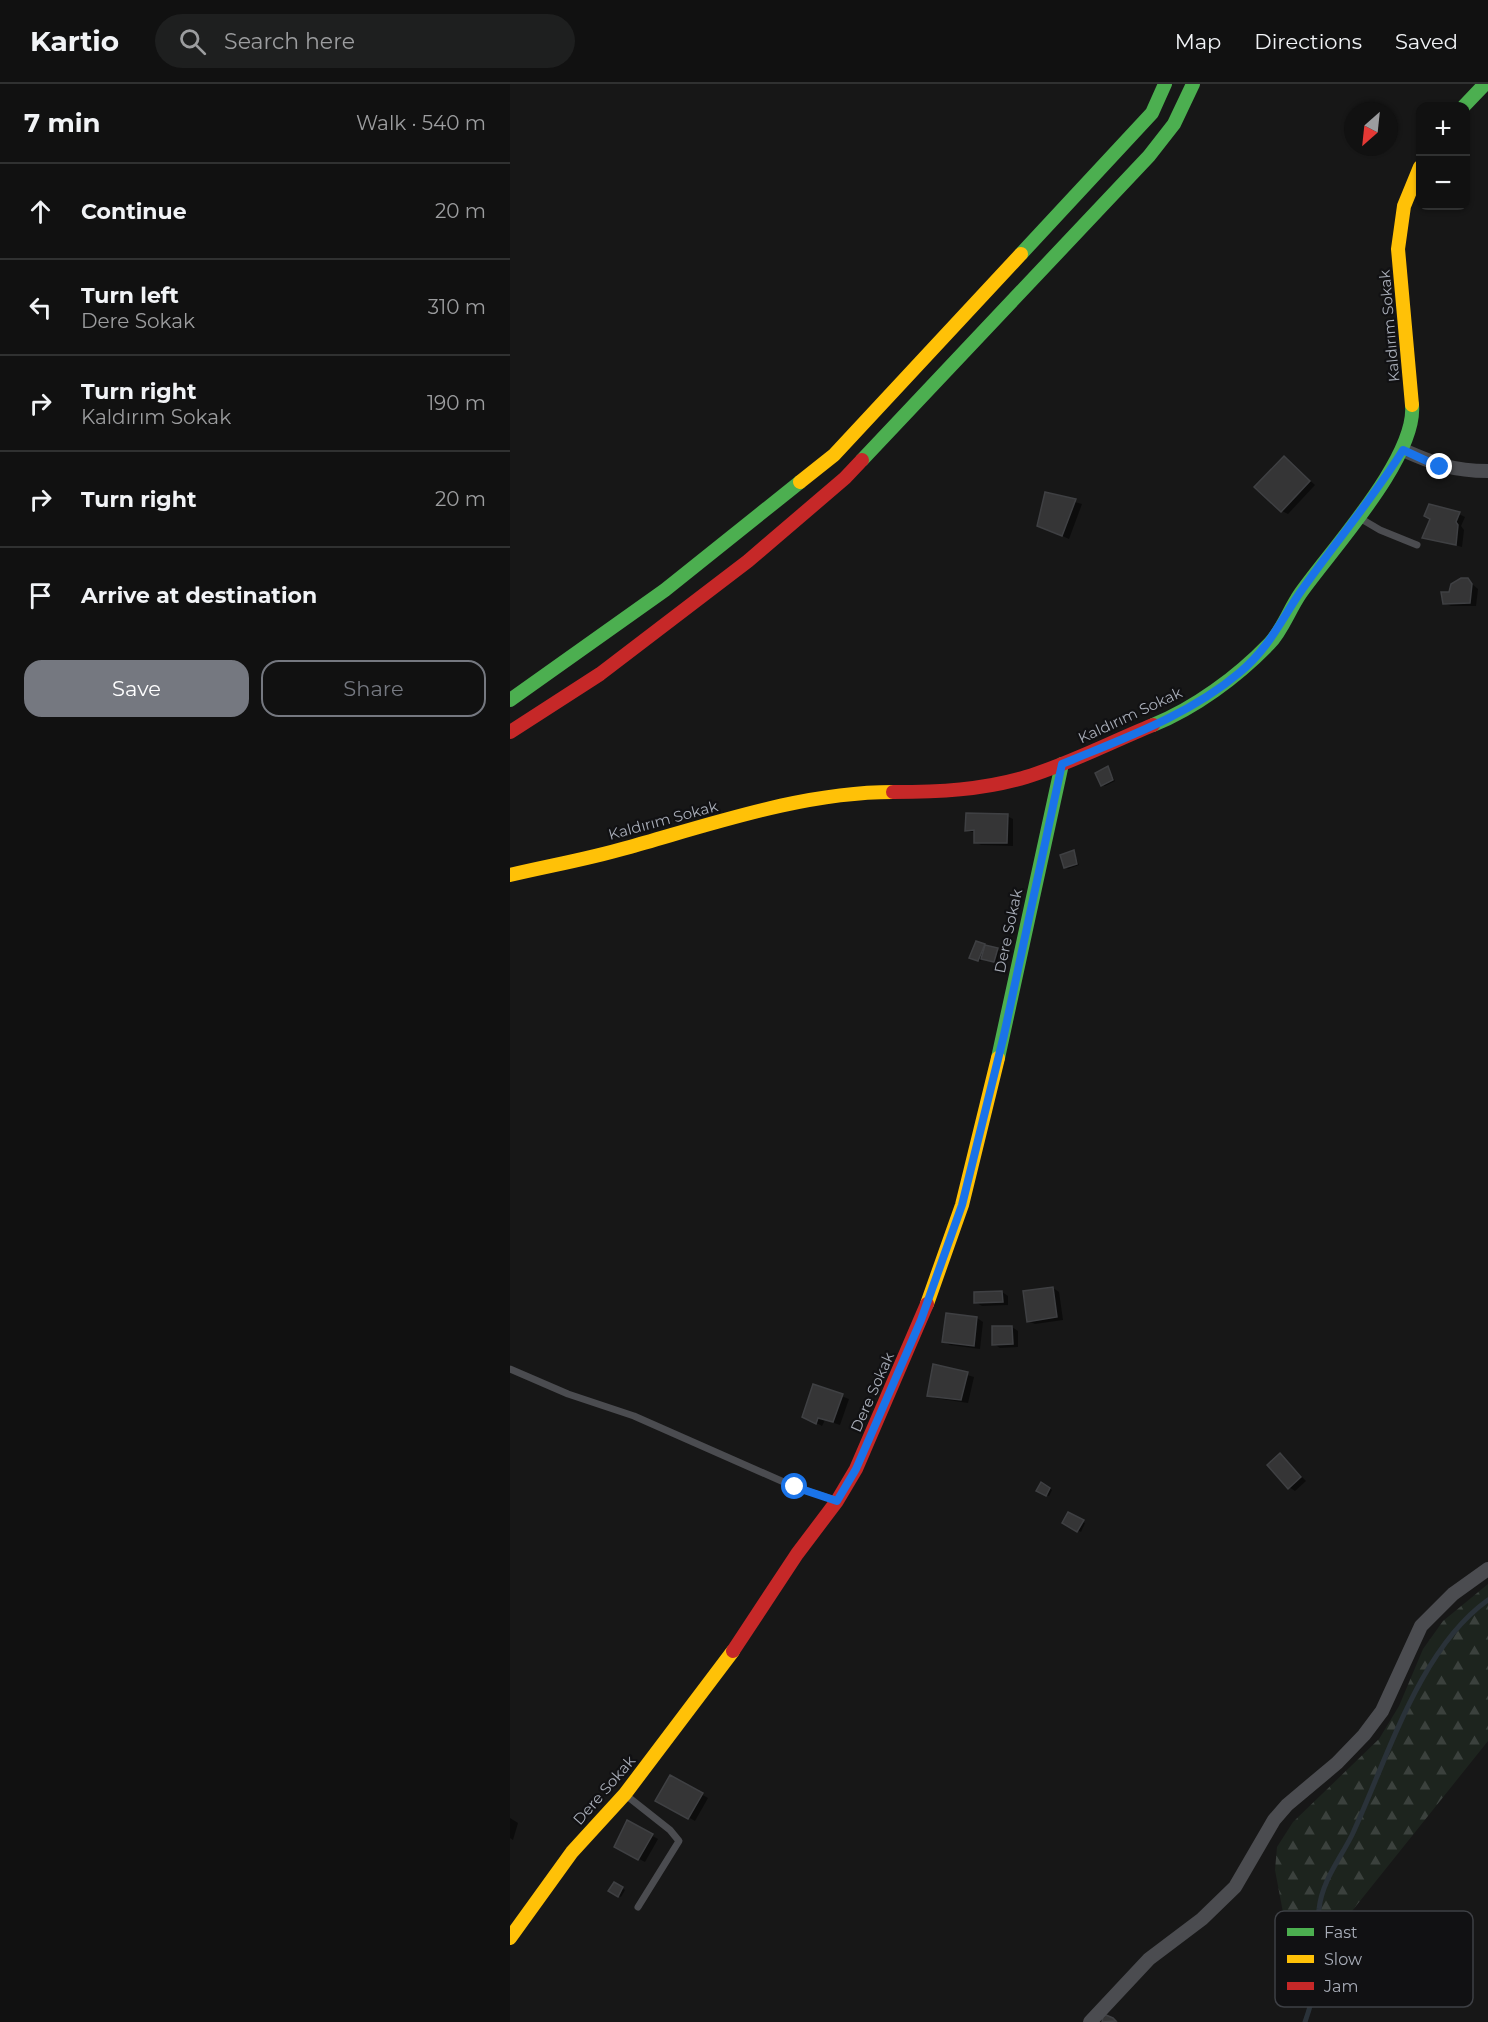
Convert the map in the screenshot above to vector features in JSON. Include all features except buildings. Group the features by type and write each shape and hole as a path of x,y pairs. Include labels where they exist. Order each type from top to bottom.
{"street":[{"path":"510,700 665,590 834,455 1152,113 1165,84"},
{"path":"510,732 618,660 748,561 844,478 1149,156 1174,124 1193,84"},
{"path":"1468,102 1485,84"},
{"name":"Kaldırım Sokak","path":"510,875 624,849 766,810 828,798 879,792 934,792 980,787 1026,777 1165,720 1238,674 1270,642 1299,594 1358,517 1403,450 1413,412 1398,249 1404,206 1416,176"},
{"path":"1403,450 1440,467 1460,471 1488,471"},
{"name":"Dere Sokak","path":"510,1938 572,1852 625,1794 734,1650 797,1554 837,1501 856,1469 917,1329 962,1205 1004,1035 1062,764"},
{"path":"1090,2022 1149,1959 1202,1919 1235,1887 1274,1820 1287,1805 1337,1763 1382,1711 1421,1626 1453,1594 1488,1569"}],"lane":[{"path":"1358,517 1380,530 1417,545"},
{"path":"510,1369 568,1394 634,1416 795,1487 837,1501"},
{"path":"625,1794 670,1830 679,1842 638,1907"}],"green space":[{"path":"1488,1584 1488,1741 1352,1911 1283,1911 1275,1870 1277,1847 1293,1822 1379,1739 1399,1706 1423,1649 1443,1621"}],"waterway":[{"path":"1319,1911 1328,1880 1352,1835 1392,1741 1424,1676 1464,1621 1488,1600"},
{"path":"1305,2022 1310,2007"}],"traffic: fast":[{"path":"1021,254 1152,113 1165,84"},
{"path":"862,460 1149,156 1174,124 1193,84"},
{"path":"1468,102 1485,84"},
{"path":"1153,725 1200,701 1243,668 1274,639 1300,594 1387,477 1401,451 1410,427 1412,405"},
{"path":"510,700 665,590 800,482"},
{"path":"998,1058 1062,764"}],"traffic: slow":[{"path":"1412,405 1398,249 1404,206 1416,177"},
{"path":"800,482 834,455 1021,254"},
{"path":"510,875 612,852 792,803 859,793 893,792"},
{"path":"927,1304 962,1205 998,1058"},
{"path":"510,1938 572,1852 625,1794 733,1651"}],"traffic: jam":[{"path":"510,732 600,674 748,561 845,478 862,460"},
{"path":"893,792 960,789 993,785 1026,777 1058,766 1153,725"},
{"path":"733,1651 797,1554 837,1501 856,1469 927,1304"}],"route":[{"path":"795,1487 837,1501 856,1469 921,1320 962,1205 1004,1035 1041,850 1062,764 1165,720 1210,694 1238,674 1270,642 1299,594 1358,517 1403,450 1440,467"}]}
